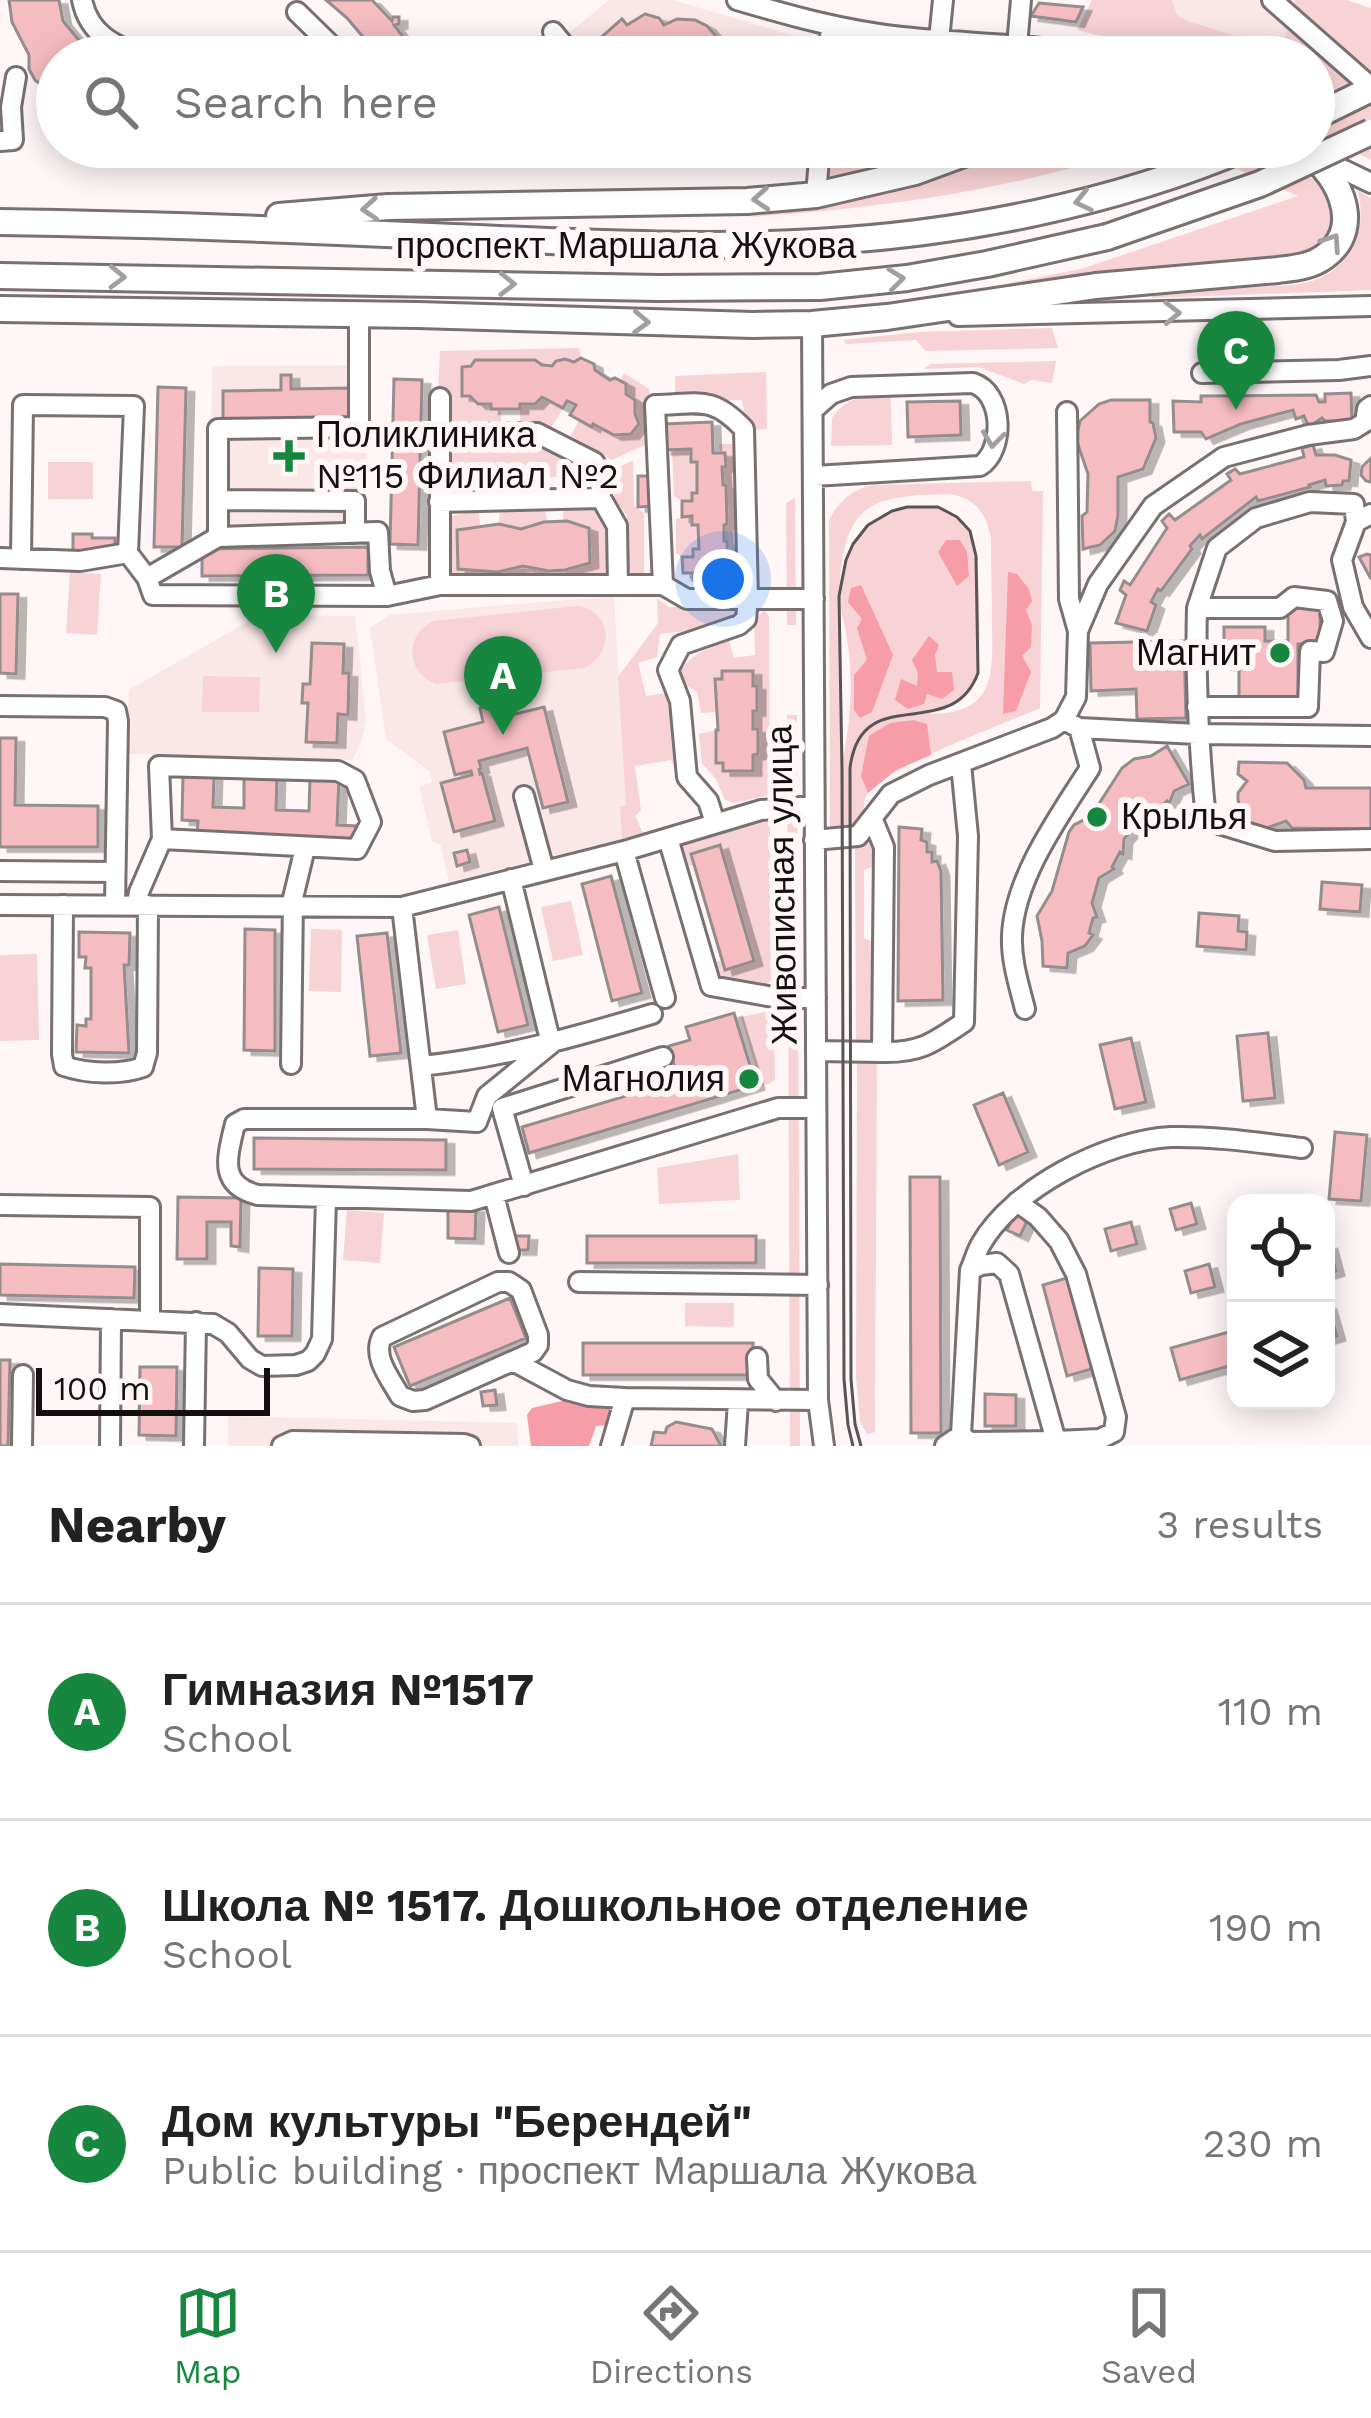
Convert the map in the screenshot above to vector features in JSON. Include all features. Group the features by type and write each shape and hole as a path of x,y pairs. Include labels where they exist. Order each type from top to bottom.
{"main road":[{"path":"1335,106 1371,88"},
{"name":"проспект Маршала Жукова","path":"1335,149 1371,132"},
{"path":"169,224 388,208 816,195 925,168"},
{"name":"проспект Маршала Жукова","path":"7,218 577,242 813,242 900,236 981,223 1094,199 1198,168"},
{"name":"проспект Маршала Жукова","path":"0,276 820,287 967,268 1107,237 1295,168"},
{"path":"887,316 1096,286 1304,266 1335,248 1343,229 1346,211 1341,194 1322,168"},
{"name":"проспект Маршала Жукова","path":"0,309 753,326 887,316"}],"street":[{"path":"82,0 89,23 101,36"},
{"path":"737,0 831,26 896,36"},
{"path":"943,0 945,36"},
{"path":"1018,36 1021,0"},
{"path":"1273,0 1313,36"},
{"path":"297,12 322,36"},
{"path":"830,36 831,26"},
{"path":"554,32 557,36"},
{"path":"1335,56 1371,88"},
{"path":"0,141 13,140 16,77"},
{"path":"1335,166 1371,183"},
{"path":"816,195 818,168"},
{"name":"проспект Маршала Жукова","path":"887,316 1371,306"},
{"path":"218,537 218,429 359,427 359,314"},
{"name":"Живописная улица","path":"812,324 818,1400 824,1446"},
{"path":"1202,373 1371,365"},
{"path":"813,410 831,394 851,387 973,383 988,392 995,407 995,448 980,466 814,476"},
{"path":"440,398 440,586"},
{"path":"663,585 655,405 714,403 744,429 746,619 681,645 668,670 680,701 688,777 708,801 715,824"},
{"path":"21,559 23,406 134,406 128,554 153,596 387,596 440,586 663,585 687,599 814,599"},
{"path":"1078,632 1098,584 1153,506 1224,457 1308,435 1354,429 1364,422 1371,406"},
{"path":"1025,1009 1014,965 1017,907 1041,844 1090,768 1071,724 1078,632 1069,599 1067,412"},
{"path":"440,435 537,433 594,462 600,471 602,498 617,526 618,585"},
{"path":"439,502 602,498"},
{"path":"218,500 355,501 355,533"},
{"path":"287,500 287,535"},
{"path":"1368,625 1353,607 1342,560 1363,518 1354,504 1310,502 1256,518 1216,548 1196,608 1198,734 1206,820 1275,841 1371,839"},
{"path":"146,578 218,537 378,532 387,596"},
{"path":"0,558 80,561 128,554"},
{"path":"1196,608 1280,608 1294,597 1327,602 1333,621 1324,652 1310,651 1307,707 1197,707"},
{"path":"0,706 105,706 116,711 115,905"},
{"path":"814,840 859,836 891,794 1071,724 1198,734 1371,736"},
{"path":"816,1051 908,1053 927,1047 964,1022 968,836 961,764"},
{"path":"63,905 64,1066 77,1071 130,1072 143,1067 147,1053 139,892 162,839 159,766 338,771 356,780 370,822 357,849 162,839"},
{"path":"524,796 544,870"},
{"path":"0,904 402,907 779,807 814,806"},
{"path":"873,820 884,847 881,1052"},
{"path":"668,838 711,986 779,998 816,998"},
{"path":"291,1064 292,906 305,848"},
{"path":"421,1066 473,1061 551,1044 658,1006 624,850"},
{"path":"0,871 115,872"},
{"path":"512,878 551,1044"},
{"path":"402,907 428,1119"},
{"path":"551,1044 487,1096 477,1122 255,1117 235,1124 228,1170 231,1181 242,1191 258,1195 454,1202 494,1195 778,1108 816,1108"},
{"path":"524,1186 502,1108 663,1057"},
{"path":"1017,1202 1060,1241 1076,1274 1116,1418 1114,1432 1100,1439 953,1440 970,1270 980,1245 1017,1202 1113,1148 1169,1137 1303,1148"},
{"path":"494,1195 509,1253"},
{"path":"0,1314 213,1324 262,1366 308,1361 322,1339 326,1198"},
{"path":"0,1205 150,1207 150,1321"},
{"path":"970,1270 997,1263 1009,1274 1056,1441"},
{"path":"498,1282 509,1282 520,1290 538,1334 533,1352 513,1360 425,1400 413,1400 400,1396 381,1362 378,1345 382,1336 498,1282"},
{"path":"579,1282 818,1286"},
{"path":"110,1446 111,1319"},
{"path":"194,1446 196,1322"},
{"path":"758,1358 758,1378 776,1401"},
{"path":"513,1360 567,1390 589,1396 818,1400"},
{"path":"22,1446 23,1375"},
{"path":"611,1446 625,1398"},
{"path":"735,1446 738,1402"},
{"path":"814,1446 819,1426"},
{"path":"282,1446 293,1441 470,1446"}],"shaded area":[{"path":"609,0 673,0 795,36 565,36"},
{"path":"1092,0 1172,0 1177,15 1236,36 1101,36 1077,30"},
{"path":"1172,0 1296,0 1285,36 1234,36 1177,16"},
{"path":"1296,0 1347,0 1371,8 1371,78 1335,46 1335,36 1324,36 1293,9"},
{"path":"1335,67 1371,97 1371,160 1335,142"},
{"path":"832,168 881,168 828,181 825,177"},
{"path":"1072,168 948,195 747,217 870,197 963,169"},
{"path":"1235,168 1289,168 1322,183 1334,198 1337,227 1318,252 1277,261 1081,275 974,290 1081,269 1298,196"},
{"path":"1357,190 1371,198 1371,290 1152,298 1152,293 1298,284 1326,275 1354,245 1361,218"},
{"path":"1052,328 1058,348 926,351 916,340 846,344 843,340 919,332"},
{"path":"579,348 581,358 556,361 552,366 462,367 462,396 501,409 501,423 448,422 438,392 440,351"},
{"path":"1056,361 1052,383 1031,380 1024,384 979,367 923,369 931,364"},
{"name":"Поликлиника №115 Филиал №2","path":"368,365 364,523 211,527 212,366"},
{"path":"766,372 767,429 751,430 742,400 675,402 675,376"},
{"path":"624,373 649,389 649,443 612,460 571,436 579,420 614,435 631,433 639,424 636,400 626,394 620,381"},
{"path":"891,394 892,445 831,446 832,418 844,405 865,396"},
{"path":"542,397 563,408 551,428 520,422 520,404"},
{"path":"457,440 469,440 471,452 548,449 589,469 595,479 587,491 580,487 577,476 480,479 480,496 447,495 447,451"},
{"path":"719,444 739,444 742,591 725,591 727,524 722,467 726,467"},
{"path":"691,449 691,461 697,462 697,493 692,494 692,501 682,501 674,496 672,450"},
{"path":"633,461 634,506 644,513 644,578 634,577 627,563 627,515 611,482 613,469"},
{"path":"48,462 93,462 93,499 48,499"},
{"path":"1031,481 1032,491 1043,491 1040,708 897,771 867,795 864,823 856,829 830,830 829,520 846,497 873,485","holes":["949,494 973,503 989,529 992,660 986,688 978,699 951,712 929,714 966,695 977,673 977,564 972,536 963,522 935,507 903,508 887,514 857,539 840,583 849,534 869,508 901,497","840,609 850,683 843,757"]},
{"path":"795,498 796,625 787,625 786,503"},
{"path":"569,506 597,506 601,513 607,541 604,577 566,576 565,570 590,563 564,522 563,513"},
{"path":"545,508 547,522 521,529 499,524 500,510"},
{"path":"479,510 480,525 457,531 458,568 537,569 549,571 547,577 448,578 446,523 452,516"},
{"path":"692,516 692,525 698,525 699,549 693,557 682,557 676,553 676,519"},
{"path":"946,540 960,540 967,552 969,576 957,586 938,552"},
{"path":"70,572 101,574 97,635 66,633"},
{"path":"1008,572 1017,574 1032,601 1026,610 1032,625 1031,647 1022,656 1031,672 1016,711 1003,714"},
{"path":"861,585 893,655 872,712 860,718 854,710 854,675 867,660 857,628 862,619 848,602 851,588"},
{"path":"614,596 626,806 620,807 622,839 449,882 441,846 432,841 419,787 432,782 429,771 386,739 370,628 389,615"},
{"path":"657,599 670,607 741,606 718,626 660,634 657,657 638,663 646,696 666,693 681,768 676,769 671,760 635,766 641,811 635,816 643,833 622,839 620,807 626,805 618,677 658,623"},
{"path":"578,606 598,616 606,634 601,653 584,668 436,684 414,663 417,635 434,621"},
{"path":"764,610 769,616 770,795 734,803 725,800 702,763 699,734 716,730 716,762 723,763 723,771 753,770 758,730 753,729 757,687 752,671 722,671 722,679 715,680 716,712 701,713 697,692 682,683 679,673 695,656 729,641 734,658 755,655 754,621"},
{"path":"259,615 355,616 366,721 352,760 126,754 129,690"},
{"path":"929,636 939,645 937,672 952,672 954,690 942,699 927,694 924,704 908,709 895,700 901,679 917,686 912,660"},
{"path":"203,676 260,677 259,712 202,712"},
{"path":"787,715 797,715 800,1446 790,1446"},
{"path":"914,720 927,724 931,755 896,770 868,793 861,776 869,736 890,723"},
{"path":"770,821 771,981 761,989 717,981 709,964 722,960 725,970 754,961 720,846 691,854 694,865 683,867 677,846"},
{"path":"865,841 874,845 877,856 874,866 864,870 864,938 876,944 876,1042 856,1041 855,849"},
{"path":"571,901 583,955 553,961 541,907"},
{"path":"311,929 342,930 341,992 309,991"},
{"path":"458,930 466,984 436,989 427,935"},
{"path":"37,954 39,1040 0,1041 0,955"},
{"path":"774,1014 775,1079 761,1086 741,1017"},
{"path":"857,1062 877,1062 875,1432 867,1434 860,1422 856,1377"},
{"path":"738,1154 740,1200 659,1204 657,1168"},
{"path":"347,1210 384,1213 380,1263 343,1260"},
{"path":"685,1303 734,1303 734,1327 685,1326"},
{"path":"575,1398 609,1406 610,1425 596,1426 589,1446 531,1446 527,1415 532,1408"},
{"path":"228,1416 517,1423 518,1446 228,1446"}],"building":[{"path":"9,0 59,0 63,21 76,36 36,36 36,81 12,22"},
{"path":"326,0 372,0 392,21 399,17 399,24 394,25 402,36 362,36"},
{"path":"1039,3 1083,7 1076,22 1031,16"},
{"path":"645,14 664,25 677,19 695,20 716,36 603,36 622,19 627,25"},
{"path":"581,358 610,380 626,384 626,394 635,400 639,424 631,434 614,435 592,427 570,415 576,405 567,401 563,408 542,397 535,404 520,404 520,409 491,409 491,404 462,396 462,367 475,360 535,360 552,366 556,361"},
{"path":"281,375 291,375 291,389 349,388 349,419 223,422 223,391 281,390"},
{"path":"394,379 422,380 418,545 390,544"},
{"path":"158,387 186,388 182,547 154,547"},
{"path":"1351,393 1352,421 1322,418 1309,427 1304,416 1296,419 1293,410 1206,439 1201,432 1174,432 1173,401 1201,402 1201,396 1316,395 1319,402 1325,402 1325,394"},
{"path":"1111,400 1150,400 1156,438 1143,469 1118,477 1115,531 1100,545 1083,549 1088,474 1076,439 1080,421"},
{"path":"960,401 961,435 908,437 907,402"},
{"path":"712,422 713,453 725,453 728,578 724,578 725,586 700,587 693,573 683,573 682,557 693,557 693,549 699,549 698,525 692,525 692,516 682,517 682,501 692,501 692,493 697,493 697,462 691,462 691,449 664,450 663,424"},
{"path":"1313,445 1316,455 1351,460 1349,481 1326,486 1325,480 1258,501 1256,497 1190,546 1151,602 1156,605 1147,631 1116,623 1126,595 1120,590 1124,581 1130,585 1167,528 1162,521 1169,514 1175,520 1231,480 1227,474 1235,469 1240,474 1304,457 1302,448"},
{"path":"1371,458 1371,482 1361,475"},
{"path":"638,476 653,476 654,506 638,507"},
{"path":"567,521 589,528 590,563 549,571 523,566 498,572 458,569 457,530 499,524 521,529"},
{"path":"73,534 115,538 115,551 73,551"},
{"path":"368,547 368,575 202,576 202,549"},
{"path":"1371,555 1371,579 1359,557"},
{"path":"0,594 18,594 16,674 0,673"},
{"path":"1288,608 1320,608 1320,644 1298,644 1298,703 1239,703 1239,665 1224,665 1224,627 1265,627 1265,641 1288,641"},
{"path":"1184,641 1186,718 1137,719 1136,689 1091,691 1090,643"},
{"path":"312,643 344,644 348,715 338,714 337,743 306,742 308,703 302,703 303,684 310,684"},
{"path":"722,671 753,671 758,754 753,755 753,771 723,771 723,763 716,763 715,679 722,679"},
{"path":"499,703 503,717 544,707 568,802 543,808 527,748 479,761 495,821 454,832 441,783 472,775 471,771 455,775 444,732 483,722 480,708"},
{"path":"0,738 16,738 15,805 98,806 98,847 0,847"},
{"path":"1167,746 1189,784 1174,791 1169,804 1167,801 1156,815 1138,818 1132,825 1114,869 1099,878 1092,903 1097,917 1085,946 1068,953 1067,968 1043,966 1037,916 1052,891 1069,832 1091,816 1122,768"},
{"path":"1239,762 1287,763 1306,788 1371,788 1371,829 1292,828 1286,821 1254,827 1242,815 1238,800 1247,781 1238,774"},
{"path":"183,774 214,775 213,807 244,808 244,774 277,774 276,810 309,811 310,777 339,778 337,825 357,826 356,842 197,838 198,821 182,820"},
{"path":"899,827 922,829 921,840 927,842 927,852 932,852 932,862 937,861 941,871 943,1000 898,1001"},
{"path":"720,845 754,961 725,970 691,854"},
{"path":"467,850 470,862 457,866 454,853"},
{"path":"611,876 642,993 612,1001 582,884"},
{"path":"1322,882 1362,885 1360,912 1320,909"},
{"path":"499,907 528,1025 498,1032 469,915"},
{"path":"1199,913 1239,916 1238,931 1247,932 1246,950 1197,946"},
{"path":"245,929 275,930 275,1051 244,1050"},
{"path":"79,932 130,933 129,965 124,965 129,1053 76,1052 77,1025 86,1026 86,1019 91,1019 91,968 85,968 86,957 79,957"},
{"path":"387,933 401,1053 370,1056 357,936"},
{"path":"734,1013 756,1085 717,1097 709,1071 678,1080 669,1046 690,1040 686,1027"},
{"path":"1268,1033 1275,1098 1243,1101 1237,1036"},
{"path":"1131,1038 1146,1102 1115,1109 1100,1045"},
{"path":"709,1071 717,1097 529,1153 522,1127"},
{"path":"1003,1093 1028,1152 999,1165 974,1105"},
{"path":"1335,1132 1367,1135 1361,1201 1335,1199 1335,1194 1329,1194"},
{"path":"254,1138 446,1140 446,1170 254,1169"},
{"path":"910,1177 940,1177 941,1433 911,1433"},
{"path":"178,1197 241,1198 240,1247 231,1246 231,1222 207,1222 207,1259 177,1259"},
{"path":"1191,1203 1197,1224 1176,1230 1170,1209"},
{"path":"448,1208 476,1208 475,1239 448,1238"},
{"path":"1016,1211 1029,1217 1020,1236 1007,1230"},
{"path":"1131,1222 1137,1244 1111,1251 1105,1229"},
{"path":"516,1236 529,1236 528,1250 515,1250"},
{"path":"587,1236 756,1236 756,1263 587,1263"},
{"path":"0,1264 135,1267 134,1298 0,1295"},
{"path":"1209,1264 1215,1287 1191,1293 1185,1271"},
{"path":"259,1268 293,1269 292,1336 258,1336"},
{"path":"1070,1277 1095,1368 1067,1376 1043,1285"},
{"path":"510,1298 526,1338 410,1386 394,1347"},
{"path":"1227,1332 1227,1367 1180,1380 1171,1348"},
{"path":"583,1343 753,1343 752,1375 583,1375"},
{"path":"0,1360 10,1360 8,1446 0,1446"},
{"path":"140,1367 177,1367 176,1436 139,1435"},
{"path":"495,1390 497,1405 483,1406 481,1392"},
{"path":"985,1394 1016,1395 1016,1426 985,1426"},
{"path":"676,1422 712,1429 721,1446 651,1446 654,1432 665,1433"}],"tram line":[{"path":"853,1446 844,1379 839,596 846,560 868,525 907,507 938,507 970,531 976,556 978,673 965,694 948,706 871,726 858,741 850,768 851,1379 861,1446"}],"place":[{"name":"Дом культуры \"Берендей\"","path":"1236,410"},
{"name":"Поликлиника №115 Филиал №2","path":"289,456"},
{"name":"Школа № 1517. Дошкольное отделение","path":"276,653"},
{"name":"Магнит","path":"1280,653"},
{"name":"Гимназия №1517","path":"503,735"},
{"name":"Крылья","path":"1097,817"},
{"name":"Магнолия","path":"749,1079"}]}
